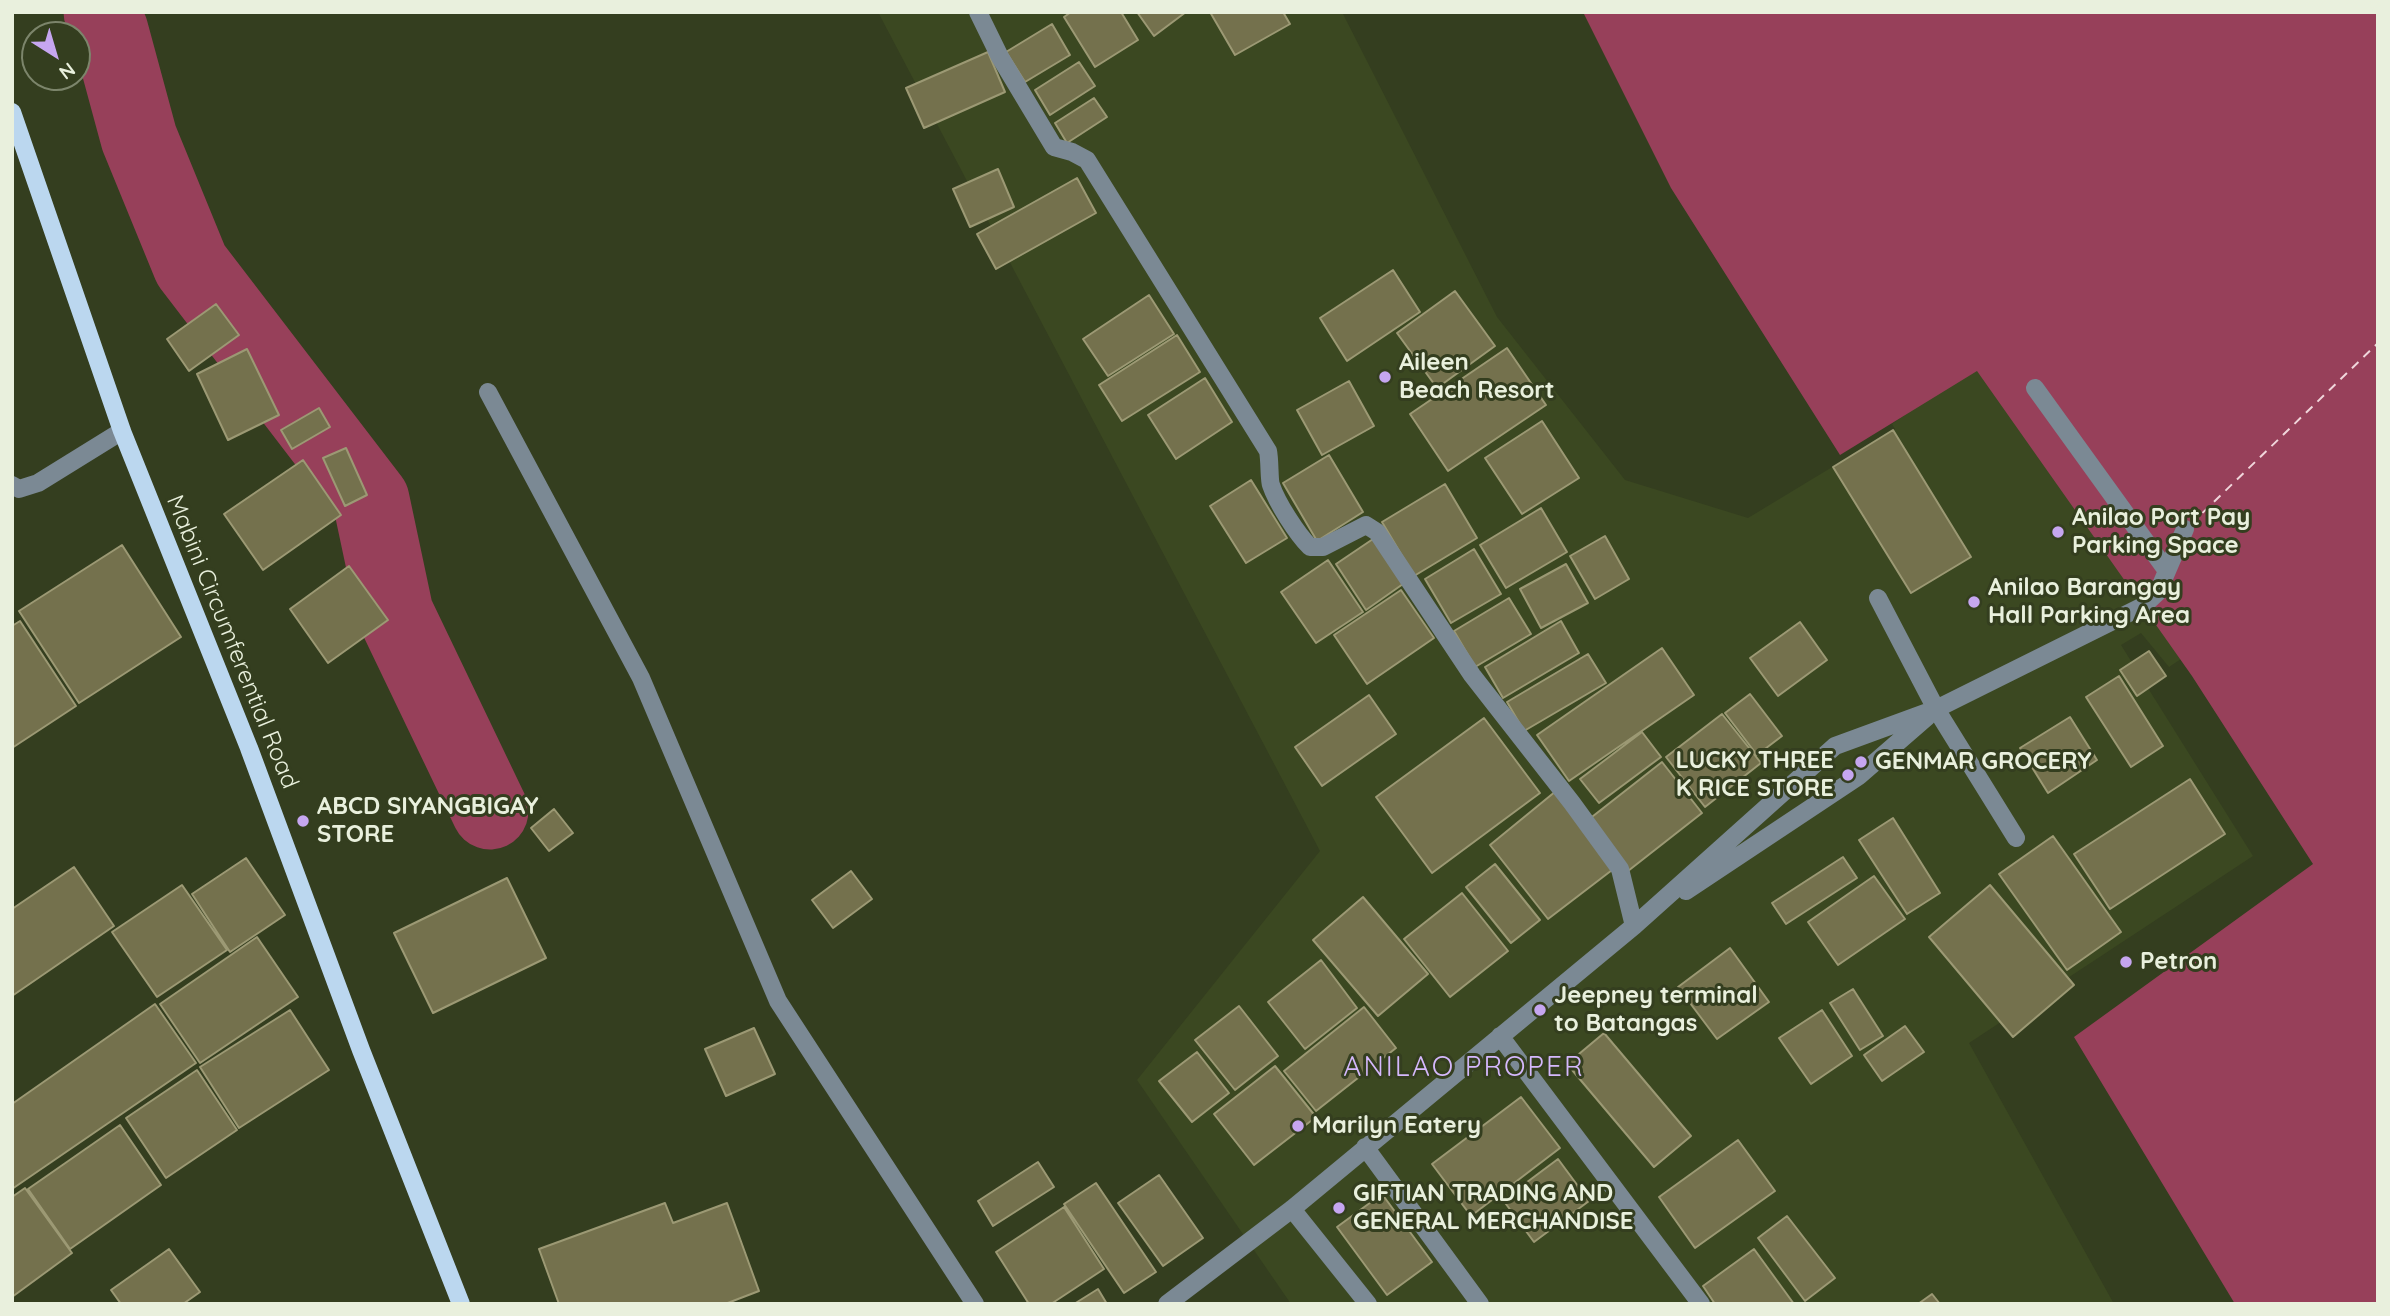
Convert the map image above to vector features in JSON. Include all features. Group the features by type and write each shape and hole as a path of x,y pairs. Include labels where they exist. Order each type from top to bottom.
{"main road":[{"name":"Mabini Circumferential Road","path":"12,111 122,431 249,748 361,1050 461,1304"}],"street":[{"path":"978,12 1000,57 1055,147 1087,160 1268,451 1270,483 1299,535 1310,547 1324,547 1366,525 1377,532 1472,676 1620,869 1634,926"},
{"path":"2035,388 2167,571"},
{"path":"488,392 640,678 778,1001 975,1304"},
{"path":"12,485 19,489 37,483 122,431"},
{"path":"1167,1304 1191,1297 1365,1147 1634,926 1835,746 1936,709 2143,606 2158,592 2185,529"},
{"path":"1878,598 1936,709 2016,838"},
{"path":"1634,926 1859,776 1936,709"},
{"path":"1500,1036 1700,1304"},
{"path":"1365,1147 1480,1304"},
{"path":"1292,1209 1368,1304"}],"shaded area":[{"path":"878,12 1342,12 1497,317 1625,480 1748,518 1895,429 1892,424 2043,318 2245,616 2169,667 2141,633 2121,645 2253,856 1969,1043 2114,1304 1291,1304 1137,1080 1320,851"},
{"path":"1583,12 2378,12 2378,1304 2235,1304 2074,1037 2313,864 2192,676 1977,371 1840,455 1671,188"}],"building":[{"path":"1071,12 1121,12 1138,40 1095,67 1064,17"},
{"path":"1137,12 1186,12 1154,36"},
{"path":"1210,12 1283,12 1290,24 1235,55"},
{"path":"1052,24 1070,55 1025,82 1006,52"},
{"path":"988,52 1005,92 924,128 906,88"},
{"path":"1079,62 1095,86 1050,115 1035,90"},
{"path":"1094,98 1107,117 1067,143 1055,123"},
{"path":"998,169 1014,207 970,227 953,189"},
{"path":"1077,178 1096,213 996,269 977,234"},
{"path":"1393,270 1420,312 1347,361 1320,318"},
{"path":"1455,291 1495,346 1437,388 1397,333"},
{"path":"1149,295 1174,334 1108,376 1083,339"},
{"path":"216,304 239,335 189,371 167,339"},
{"path":"1177,335 1200,372 1122,421 1099,385"},
{"path":"1507,348 1546,405 1448,471 1410,414"},
{"path":"247,349 279,415 228,440 197,374"},
{"path":"1205,378 1232,422 1176,459 1148,415"},
{"path":"1349,381 1374,426 1322,455 1297,410"},
{"path":"319,408 330,427 292,449 281,430"},
{"path":"1542,421 1579,478 1522,514 1485,458"},
{"path":"1893,430 1971,557 1911,593 1833,467"},
{"path":"346,448 367,495 345,506 323,458"},
{"path":"1329,455 1363,512 1317,541 1283,483"},
{"path":"303,460 341,515 263,570 224,514"},
{"path":"1251,480 1287,538 1246,563 1210,506"},
{"path":"1445,484 1477,538 1414,576 1382,522"},
{"path":"1541,508 1567,552 1506,588 1480,545"},
{"path":"1605,536 1629,579 1595,599 1570,556"},
{"path":"1373,539 1403,584 1366,610 1336,564"},
{"path":"122,545 181,637 79,703 19,611"},
{"path":"1474,549 1501,594 1451,623 1425,579"},
{"path":"1328,560 1363,612 1316,643 1281,592"},
{"path":"1566,564 1588,603 1541,628 1520,589"},
{"path":"349,566 388,620 328,663 290,609"},
{"path":"1401,590 1434,638 1367,684 1334,635"},
{"path":"1509,598 1531,634 1475,667 1454,631"},
{"path":"20,621 76,706 12,748 12,626"},
{"path":"1561,621 1579,653 1503,698 1485,667"},
{"path":"1800,622 1827,660 1778,696 1750,658"},
{"path":"1662,648 1694,695 1569,781 1537,735"},
{"path":"2149,651 2166,676 2137,696 2120,670"},
{"path":"1588,654 1606,683 1524,731 1507,702"},
{"path":"2119,676 2163,746 2131,767 2086,697"},
{"path":"1750,694 1782,736 1757,755 1725,713"},
{"path":"1369,695 1396,734 1322,786 1295,747"},
{"path":"1722,714 1761,763 1705,807 1666,757"},
{"path":"2070,717 2097,760 2048,793 2020,748"},
{"path":"1484,718 1540,793 1432,873 1376,797"},
{"path":"1642,732 1661,757 1599,803 1580,779"},
{"path":"1662,762 1702,813 1628,871 1588,820"},
{"path":"2190,779 2225,834 2110,909 2074,854"},
{"path":"1556,791 1616,867 1548,919 1490,845"},
{"path":"554,809 573,833 549,851 531,828"},
{"path":"1893,818 1940,893 1907,914 1859,840"},
{"path":"2053,836 2121,932 2067,970 1999,874"},
{"path":"1843,857 1857,878 1786,924 1772,903"},
{"path":"246,858 285,915 230,952 192,894"},
{"path":"1495,864 1540,920 1511,943 1466,887"},
{"path":"74,867 114,926 12,996 12,909"},
{"path":"851,871 872,899 833,928 812,900"},
{"path":"1874,876 1905,919 1838,965 1808,922"},
{"path":"507,878 546,958 433,1013 394,933"},
{"path":"182,885 227,950 157,997 112,932"},
{"path":"1990,885 2074,985 2013,1037 1929,937"},
{"path":"1462,893 1508,951 1450,997 1404,939"},
{"path":"1363,897 1428,974 1378,1016 1313,940"},
{"path":"257,937 298,997 200,1063 160,1004"},
{"path":"1730,948 1769,1002 1717,1039 1678,987"},
{"path":"1321,960 1357,1008 1305,1049 1268,1002"},
{"path":"1853,989 1883,1036 1860,1050 1830,1003"},
{"path":"155,1004 196,1063 12,1189 12,1104"},
{"path":"1239,1006 1278,1056 1235,1090 1195,1040"},
{"path":"1364,1007 1396,1048 1316,1111 1284,1071"},
{"path":"290,1010 329,1070 239,1128 200,1067"},
{"path":"1822,1010 1852,1056 1811,1084 1779,1038"},
{"path":"1905,1026 1924,1052 1882,1081 1864,1055"},
{"path":"754,1028 775,1074 726,1096 705,1049"},
{"path":"1604,1033 1691,1136 1654,1167 1567,1064"},
{"path":"1197,1052 1229,1093 1192,1122 1159,1081"},
{"path":"1275,1066 1316,1117 1254,1165 1214,1114"},
{"path":"197,1070 237,1130 166,1178 126,1118"},
{"path":"1521,1097 1560,1148 1471,1216 1432,1164"},
{"path":"120,1125 161,1185 70,1249 28,1189"},
{"path":"1738,1140 1775,1191 1695,1248 1659,1197"},
{"path":"1558,1159 1589,1201 1534,1242 1503,1200"},
{"path":"1038,1162 1054,1187 993,1226 978,1201"},
{"path":"1159,1175 1203,1238 1163,1266 1118,1203"},
{"path":"1096,1183 1156,1272 1124,1293 1064,1204"},
{"path":"25,1188 72,1253 12,1297 12,1197"},
{"path":"1382,1194 1432,1262 1387,1295 1337,1227"},
{"path":"665,1203 673,1223 727,1203 759,1291 725,1304 559,1304 539,1249"},
{"path":"1064,1207 1104,1269 1051,1304 1029,1304 996,1252"},
{"path":"1787,1216 1835,1278 1805,1301 1758,1238"},
{"path":"169,1249 200,1292 183,1304 121,1304 111,1290"},
{"path":"1754,1249 1794,1304 1715,1304 1703,1286"},
{"path":"1098,1289 1107,1304 1074,1304"},
{"path":"1932,1294 1940,1304 1918,1304"}],"waterway":[{"path":"102,12 110,31 139,138 191,265 371,500 395,613 490,811"}],"ferry route":[{"path":"2191,524 2378,343"}],"place":[{"name":"Aileen Beach Resort","path":"1385,377"},
{"name":"Anilao Port Pay Parking Space","path":"2058,532"},
{"name":"Anilao Barangay Hall Parking Area","path":"1974,602"},
{"name":"GENMAR GROCERY","path":"1861,762"},
{"name":"LUCKY THREE K RICE STORE","path":"1848,775"},
{"name":"ABCD SIYANGBIGAY STORE","path":"303,821"},
{"name":"Petron","path":"2126,962"},
{"name":"Jeepney terminal to Batangas","path":"1540,1010"},
{"name":"Marilyn Eatery","path":"1298,1126"},
{"name":"GIFTIAN TRADING AND GENERAL MERCHANDISE","path":"1339,1208"}],"district":[{"name":"ANILAO PROPER","path":"1464,1068"}]}
